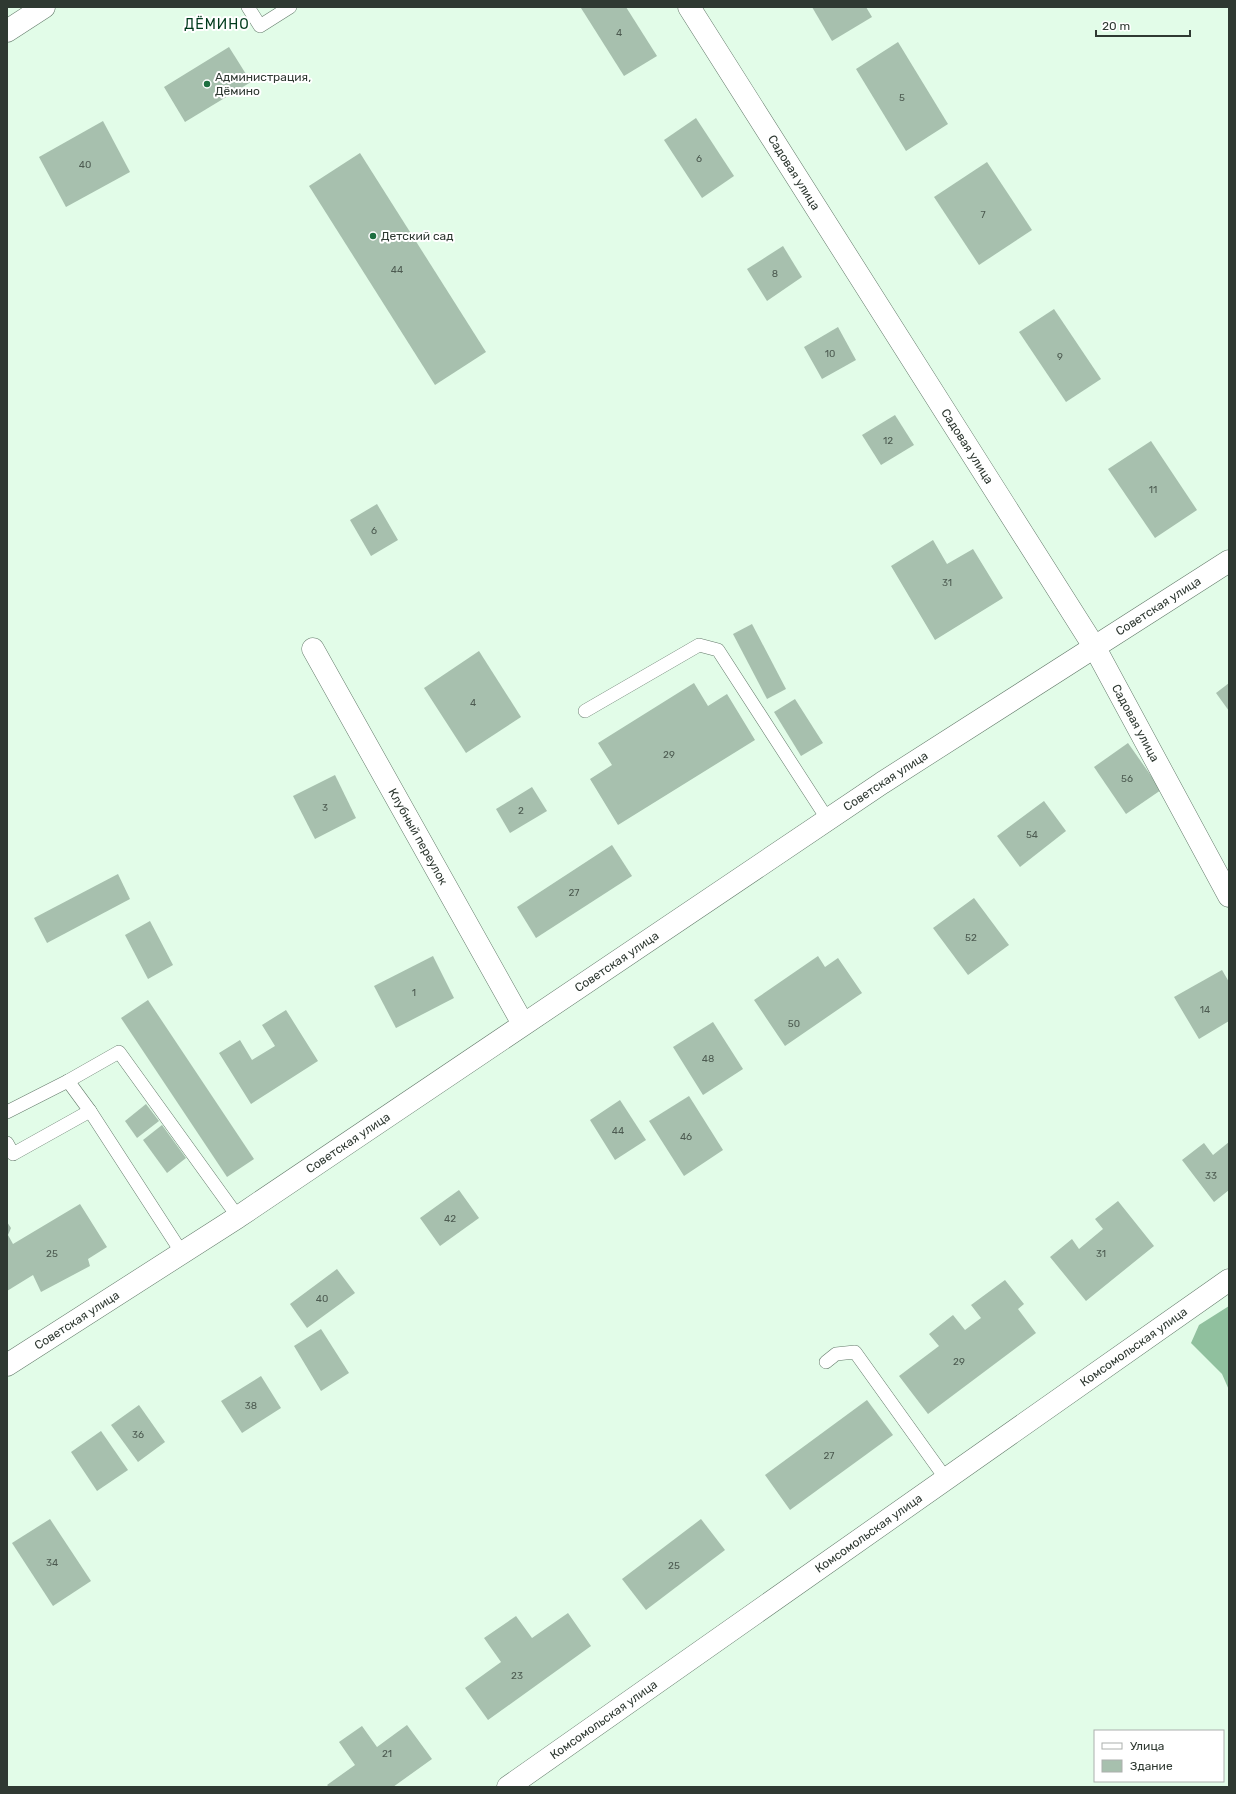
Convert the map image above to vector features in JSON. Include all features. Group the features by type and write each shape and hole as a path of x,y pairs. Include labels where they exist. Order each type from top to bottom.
{"street":[{"path":"7,31 44,7"},
{"name":"Садовая улица","path":"689,7 1095,648 1229,896"},
{"name":"Советская улица","path":"7,1365 238,1217 828,820 1229,561"},
{"name":"Клубный переулок","path":"313,648 523,1024"},
{"name":"Комсомольская улица","path":"508,1787 1229,1280"}],"lane":[{"path":"248,7 260,26 290,7"},
{"path":"584,711 699,645 718,650 828,820"},
{"path":"7,1112 68,1081 119,1052 238,1217"},
{"path":"68,1081 90,1111 182,1253"},
{"path":"7,1143 13,1154 90,1111"},
{"path":"826,1362 836,1354 855,1352 946,1479"}],"green space":[{"path":"1229,1306 1229,1390 1222,1374 1191,1343 1199,1325"}],"building":[{"path":"626,7 657,56 624,76 581,8"},
{"path":"812,7 866,7 872,17 832,41"},
{"path":"898,42 948,124 906,151 856,69"},
{"name":"Администрация, Дёмино","path":"229,47 251,82 185,122 164,87"},
{"path":"696,118 734,176 702,198 664,140"},
{"path":"103,121 130,172 66,207 39,157"},
{"path":"360,153 486,352 435,385 309,186"},
{"path":"987,162 1032,230 979,265 934,197"},
{"path":"783,246 802,277 767,301 747,269"},
{"path":"1054,309 1101,379 1066,402 1019,332"},
{"path":"838,327 856,360 822,379 804,347"},
{"path":"895,415 914,445 881,465 862,435"},
{"path":"1151,441 1197,510 1155,538 1108,469"},
{"path":"377,504 398,540 371,556 350,520"},
{"path":"933,540 947,564 973,549 1003,598 935,640 891,566"},
{"path":"752,624 786,689 767,699 733,634"},
{"path":"479,651 521,717 466,753 424,688"},
{"path":"694,683 708,706 727,694 755,740 618,825 590,779 612,765 598,743"},
{"path":"1229,683 1229,711 1216,693"},
{"path":"795,699 823,743 801,756 774,712"},
{"path":"1128,743 1161,790 1126,814 1094,767"},
{"path":"335,775 356,818 315,839 293,796"},
{"path":"532,787 547,811 510,833 496,809"},
{"path":"1044,801 1066,831 1020,867 997,836"},
{"path":"612,845 632,876 536,938 517,907"},
{"path":"118,874 130,899 47,943 34,918"},
{"path":"974,898 1009,945 968,975 933,928"},
{"path":"150,921 173,965 148,979 125,935"},
{"path":"433,956 454,998 396,1028 374,986"},
{"path":"818,956 825,967 838,958 862,993 785,1046 754,1000"},
{"path":"1222,970 1229,982 1229,1021 1199,1039 1174,997"},
{"path":"148,1000 254,1159 227,1177 121,1018"},
{"path":"286,1010 318,1061 251,1104 219,1053 240,1040 252,1060 275,1046 262,1025"},
{"path":"713,1022 743,1069 703,1095 673,1047"},
{"path":"689,1096 723,1150 684,1176 649,1121"},
{"path":"620,1100 646,1140 615,1160 590,1120"},
{"path":"146,1104 159,1121 137,1138 125,1121"},
{"path":"162,1125 186,1158 167,1173 143,1140"},
{"path":"1229,1142 1229,1190 1214,1202 1182,1160 1204,1143 1213,1155"},
{"path":"459,1190 479,1218 440,1246 420,1218"},
{"path":"1118,1201 1154,1246 1086,1301 1050,1257 1072,1239 1079,1249 1103,1229 1095,1219"},
{"path":"80,1204 107,1247 88,1259 90,1266 41,1292 33,1275 7,1291 7,1222 11,1228 8,1235 13,1244"},
{"path":"337,1269 355,1293 307,1328 290,1304"},
{"path":"1005,1280 1024,1304 1018,1309 1036,1333 928,1414 899,1376 939,1346 929,1334 953,1315 965,1330 981,1318 971,1305"},
{"path":"321,1329 349,1373 321,1391 294,1346"},
{"path":"261,1376 281,1408 242,1433 221,1401"},
{"path":"867,1400 893,1435 790,1510 765,1475"},
{"path":"139,1405 165,1442 138,1462 111,1425"},
{"path":"101,1431 128,1470 97,1491 71,1452"},
{"path":"50,1519 91,1581 53,1606 12,1543"},
{"path":"701,1519 725,1550 646,1610 622,1579"},
{"path":"568,1613 591,1646 488,1720 465,1688 501,1662 484,1638 516,1616 532,1638"},
{"path":"407,1725 432,1759 393,1787 329,1787 327,1785 355,1765 339,1742 362,1726 377,1747"}],"place":[{"name":"Администрация, Дёмино","path":"207,84"},
{"name":"Детский сад","path":"373,236"}],"district":[{"name":"ДЁМИНО","path":"217,24"}]}
